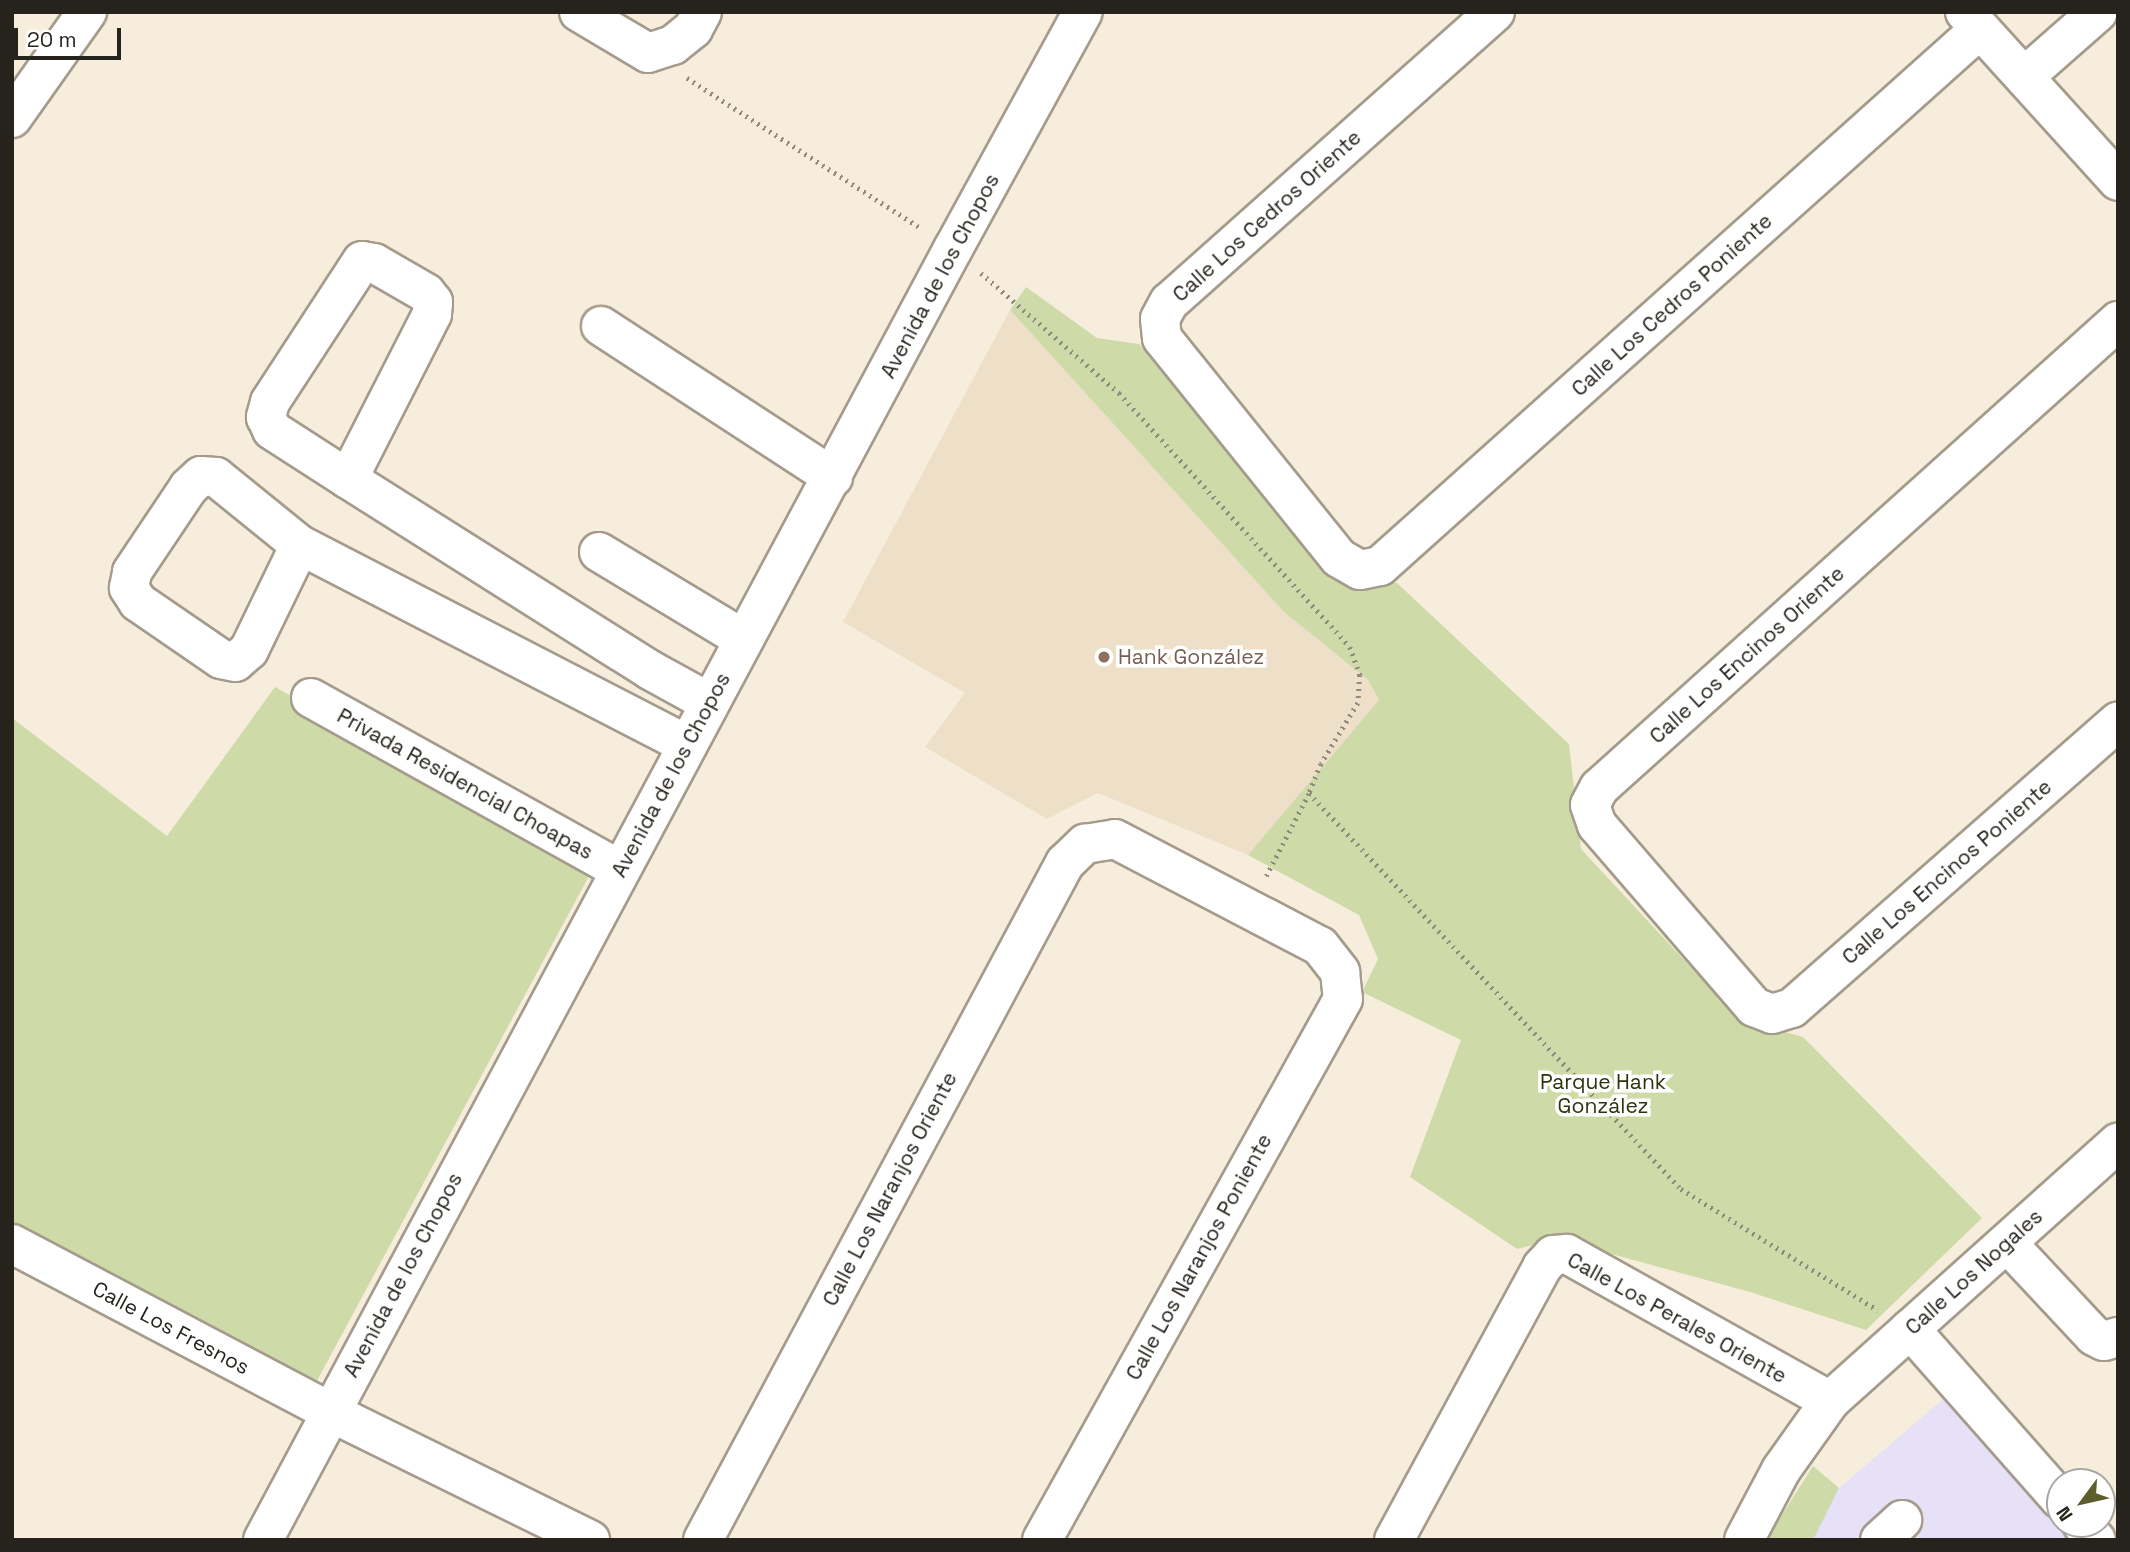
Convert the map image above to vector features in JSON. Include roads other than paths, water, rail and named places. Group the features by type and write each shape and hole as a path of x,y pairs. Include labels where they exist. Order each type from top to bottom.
{"street":[{"path":"12,118 87,12"},
{"path":"579,12 660,49 693,29 702,12"},
{"name":"Avenida de los Chopos","path":"263,1540 743,639 1083,12"},
{"name":"Calle Los Cedros Oriente","path":"1360,570 1339,558 1162,338 1160,319 1170,302 1495,12"},
{"path":"2024,77 2098,12"},
{"path":"1972,21 2118,181"},
{"name":"Calle Los Cedros Poniente","path":"1360,570 1380,566 1972,21"},
{"path":"348,478 432,314 433,302 426,293 374,263 362,261 270,402 266,417 272,430 650,670 710,703"},
{"name":"Calle Los Encinos Oriente","path":"1772,1014 1754,1007 1597,825 1590,806 1600,788 2118,321"},
{"path":"601,326 833,477"},
{"path":"300,545 249,650 235,662 221,659 138,602 129,588 132,572 189,487 201,476 216,478 300,545 687,745"},
{"path":"599,552 743,639"},
{"name":"Privada Residencial Choapas","path":"311,698 620,870"},
{"name":"Calle Los Encinos Poniente","path":"1772,1014 1792,1009 2118,722"},
{"name":"Calle Los Naranjos Oriente","path":"703,1540 1065,863 1085,844 1115,839 1320,946 1340,972"},
{"name":"Calle Los Naranjos Poniente","path":"1042,1540 1343,999 1340,972"},
{"name":"Calle Los Nogales","path":"1744,1540 1781,1470 1830,1402 2118,1143"},
{"path":"2007,1243 2094,1336 2104,1341 2118,1337"},
{"name":"Calle Los Fresnos","path":"12,1244 330,1412 590,1540"},
{"name":"Calle Los Perales Oriente","path":"1394,1540 1542,1267 1553,1255 1567,1254 1830,1402"},
{"path":"1910,1329 2046,1483"}],"place":[{"name":"Hank González","path":"1104,657"}],"park label":[{"name":"Parque Hank González","path":"1603,1094"}]}
